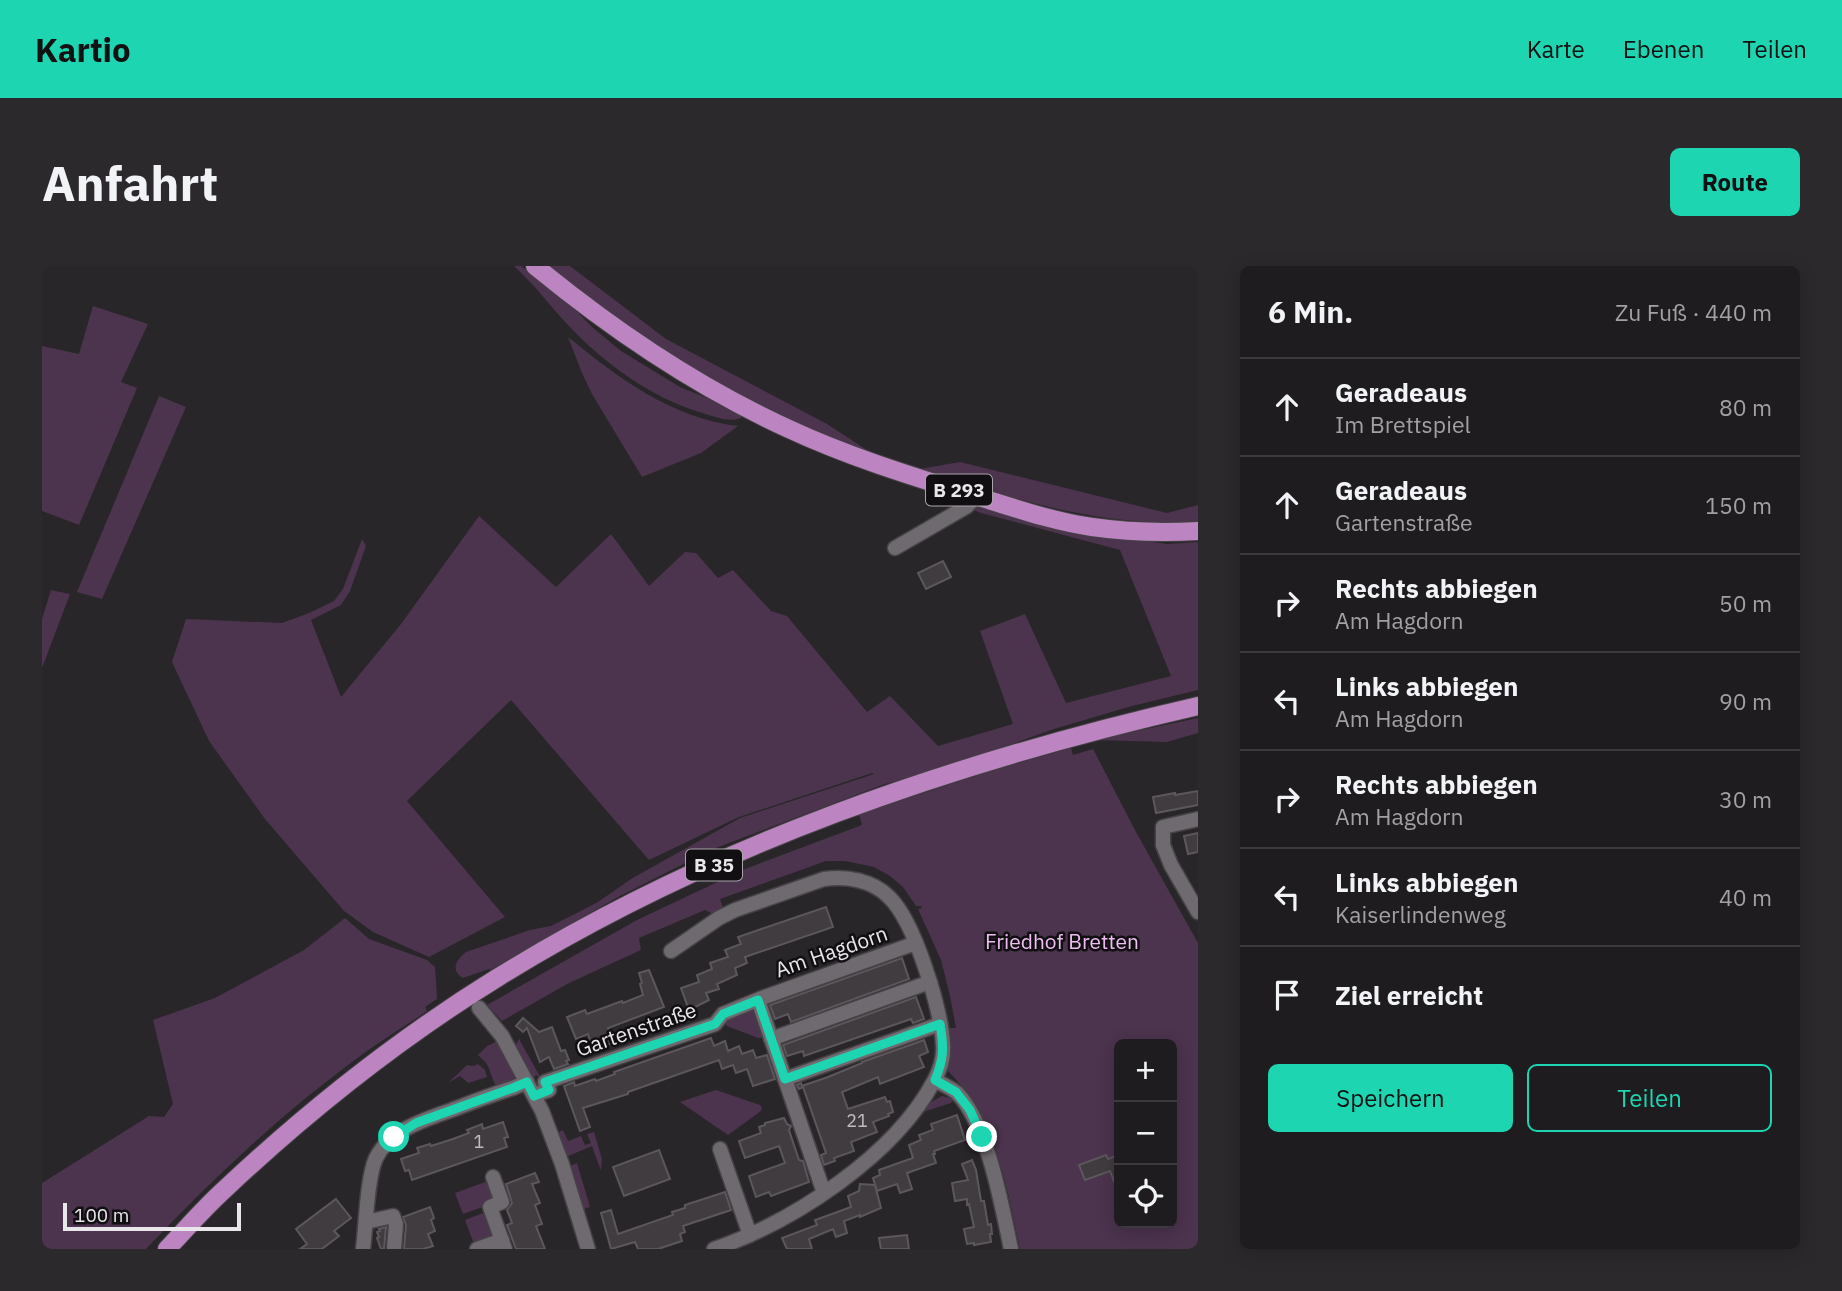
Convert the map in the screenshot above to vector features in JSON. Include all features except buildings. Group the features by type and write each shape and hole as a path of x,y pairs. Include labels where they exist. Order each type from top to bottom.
{"main road":[{"name":"B 293","path":"535,266 619,331 695,380 791,430 888,468 1090,527 1150,532 1198,531"},
{"name":"B 35","path":"167,1249 223,1190 378,1060 494,979 622,908 733,856 842,811 945,775 1058,741 1198,706"}],"street":[{"path":"895,548 966,507 977,496"},
{"path":"1198,819 1163,827 1163,845 1171,865 1198,912"},
{"name":"Am Hagdorn","path":"671,951 735,910 824,879 836,877 863,881 889,896 901,912 930,982 940,1024 942,1063 922,1100 898,1130 865,1162 824,1193 750,1235 714,1249"},
{"name":"Am Hagdorn","path":"824,1193 758,1000 916,943"},
{"path":"771,1038 930,982"},
{"name":"Gartenstraße","path":"534,1096 549,1090 545,1082 715,1024 723,1014 758,1000"},
{"path":"479,1007 502,1036 542,1111 588,1249"},
{"path":"785,1079 940,1024"},
{"path":"935,1080 956,1092 970,1110 982,1137 996,1183 1011,1249"},
{"path":"363,1249 371,1175 375,1160 383,1148 394,1137 416,1123 527,1082"},
{"path":"720,1149 750,1235"},
{"path":"477,1249 503,1245 490,1207 502,1202 493,1177"},
{"path":"366,1223 393,1216 396,1224 394,1249"}],"green space":[{"path":"514,266 521,266 567,301 621,351 680,387 742,414 741,418 726,419 699,412 645,388 613,366 583,340"},
{"path":"548,266 570,266 666,339 827,424 870,452 816,433 713,383 593,303"},
{"path":"93,306 148,324 121,382 137,388 79,525 42,511 42,346 79,354"},
{"path":"568,337 647,394 691,415 738,426 701,453 642,477 592,394"},
{"path":"159,396 186,407 102,599 77,592"},
{"path":"960,462 1167,513 1198,505 1198,521 1162,522 1092,516 1023,500 920,469"},
{"path":"973,501 1086,532 1167,544 1198,542 1198,690 1054,729 953,765 882,785 713,849 618,897 490,970 463,978 457,972 456,965 466,952 530,930 551,926 598,902 631,879 740,818 874,774 739,817 649,860 511,700 407,801 505,917 429,957 373,932 344,911 265,819 209,741 172,662 186,619 282,623 334,601 343,589 362,539 366,546 350,591 341,605 311,620 341,697 401,624 479,516 556,587 611,534 649,586 685,552 696,553 718,578 733,570 771,611 787,616 867,712 890,696 938,746 1013,724 980,631 1025,614 1066,703 1171,676 1120,550 966,507"},
{"path":"51,590 70,594 42,668 42,619"},
{"path":"1198,718 1198,733 1167,742 1094,740"},
{"name":"Friedhof Bretten","path":"1071,748 1073,755 1093,749 1198,943 1198,1249 1020,1249 1004,1177 988,1131 964,1089 947,1070 950,1054 949,1028 956,1028 941,960 918,909 922,908 916,906 903,887 874,867 845,861 826,861 720,899 723,908 713,914 705,910 639,938 641,950 569,983 502,1021 487,1005 637,920 745,869 862,825 859,814"},
{"path":"345,918 369,939 427,960 435,967 437,999 425,1007 427,1011 361,1055 297,1105 219,1175 146,1249 42,1249 42,1183 149,1116 164,1117 173,1104 153,1020 215,998 304,950"},
{"path":"753,1006 764,1038 727,1026 724,1021"},
{"path":"519,1039 541,1081 537,1075 532,1078 515,1046"},
{"path":"498,1041 516,1077 499,1089 488,1066 478,1055 487,1046"},
{"path":"478,1064 485,1070 487,1077 468,1083 460,1076 448,1083 467,1065"},
{"path":"716,1090 760,1105 761,1111 728,1135 680,1102"},
{"path":"942,1096 954,1099 951,1103 921,1111 924,1106"},
{"path":"563,1130 568,1141 581,1136 585,1145 591,1143 587,1134 594,1132 602,1159 601,1171 592,1146 566,1157 557,1133"},
{"path":"577,1163 590,1207 583,1209 570,1166"},
{"path":"491,1180 499,1201 463,1214 455,1193"},
{"path":"488,1211 496,1236 474,1244 465,1220"}],"route":[{"path":"394,1137 416,1123 527,1082 534,1096 549,1090 545,1082 715,1024 723,1014 758,1000 785,1079 940,1024 942,1063 935,1080 956,1092 970,1110 982,1137"}]}
